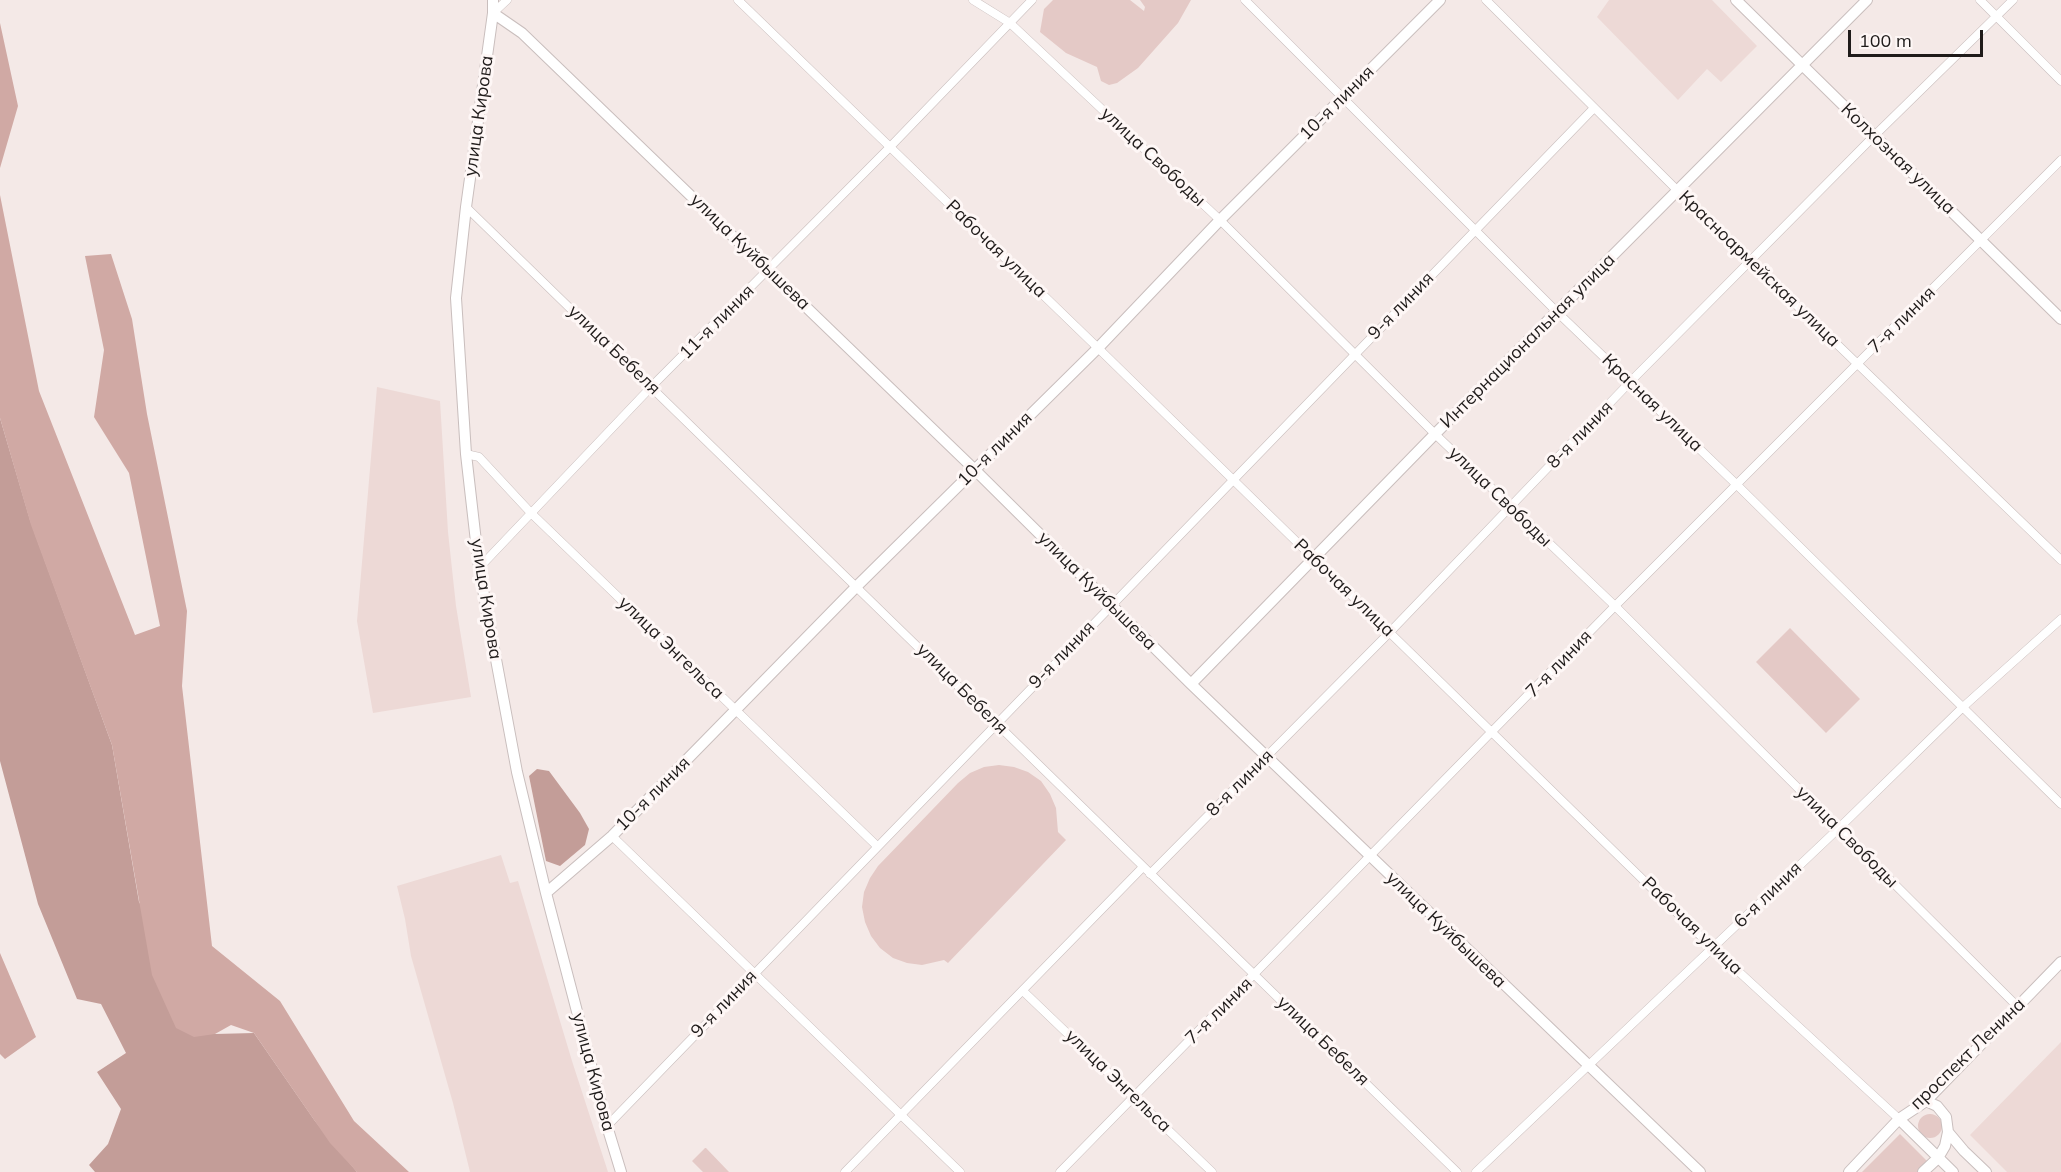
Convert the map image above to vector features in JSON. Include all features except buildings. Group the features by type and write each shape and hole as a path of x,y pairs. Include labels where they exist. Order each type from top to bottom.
{"street":[{"name":"улица Кирова","path":"493,0 456,298 466,453 479,568 517,772 546,893 621,1172"},
{"path":"493,13 507,0"},
{"name":"Рабочая улица","path":"738,0 1713,948 1899,1119 1953,1172"},
{"name":"улица Свободы","path":"973,0 1010,23 1221,220 1435,434 1615,606 2017,1006"},
{"name":"11-я линия","path":"479,568 652,386 769,270 1032,0"},
{"name":"Красная улица","path":"1245,0 1557,312 1736,484 2061,804"},
{"name":"10-я линия","path":"546,893 612,836 857,586 1098,348 1221,220 1440,0"},
{"name":"Красноармейская улица","path":"1486,0 1677,190 2061,560"},
{"name":"Колхозная улица","path":"1736,0 2061,319"},
{"name":"Интернациональная улица","path":"1191,684 1435,434 1867,0"},
{"path":"1980,0 2061,81"},
{"name":"8-я линия","path":"1150,874 1390,632 1630,382 1874,136 2013,0"},
{"name":"улица Куйбышева","path":"493,13 522,33 769,270 1266,757 1700,1172"},
{"name":"9-я линия","path":"607,1125 751,970 877,846 1594,108"},
{"name":"7-я линия","path":"1060,1172 1615,606 2061,160"},
{"name":"улица Бебеля","path":"466,207 1457,1172"},
{"name":"улица Энгельса","path":"466,453 479,457 531,513 877,846"},
{"name":"6-я линия","path":"1476,1172 1964,707 2061,619"},
{"path":"612,836 960,1172"},
{"path":"845,1172 1143,867"},
{"name":"проспект Ленина","path":"1849,1172 1899,1119 1926,1101 2061,962"},
{"name":"улица Энгельса","path":"1023,991 1212,1172"},
{"path":"1923,1172 1938,1158 1945,1146 1948,1132 1946,1117 1937,1106 1926,1101"},
{"path":"1948,1132 1986,1172"}],"shaded area":[{"path":"1053,0 1130,0 1144,11 1145,7 1140,0 1191,0 1178,23 1138,68 1117,83 1109,85 1101,81 1097,67 1066,53 1040,32 1044,9"},
{"path":"1609,0 1712,0 1757,46 1721,82 1707,69 1678,100 1597,17"},
{"path":"0,23 18,106 0,168"},
{"path":"0,195 39,391 135,635 160,626 129,473 94,417 104,350 85,256 111,254 132,319 147,414 187,611 182,686 212,946 280,1001 354,1121 409,1172 357,1172 330,1143 254,1033 231,1025 215,1034 194,1037 176,1028 152,975 112,745 31,525 0,418"},
{"path":"377,387 440,401 448,532 456,606 471,697 373,713 357,621"},
{"path":"0,418 30,520 112,745 139,902 215,1034 254,1033 315,1121 357,1172 95,1172 89,1165 108,1144 121,1109 97,1072 126,1053 101,1004 77,999 38,904 0,761"},
{"path":"1790,628 1860,699 1826,733 1756,662"},
{"path":"999,765 1028,772 1041,781 1056,808 1058,832 1066,840 948,963 944,960 922,965 893,958 880,948 865,922 862,907 864,892 870,878 878,866 958,783 970,773 984,767"},
{"path":"537,769 549,771 589,829 585,845 560,866 546,861 529,776"},
{"path":"501,855 510,883 518,881 608,1172 470,1172 411,956 397,886"},
{"path":"0,953 36,1037 5,1059 0,1054"},
{"path":"2061,1042 2061,1172 2007,1172 1970,1135"},
{"path":"1930,1114 1935,1115 1941,1121 1941,1131 1935,1137 1930,1138 1925,1137 1919,1131 1918,1126 1919,1121 1925,1115"},
{"path":"1900,1134 1928,1162 1917,1172 1862,1172"},
{"path":"705,1148 729,1172 703,1172 692,1161"}]}
